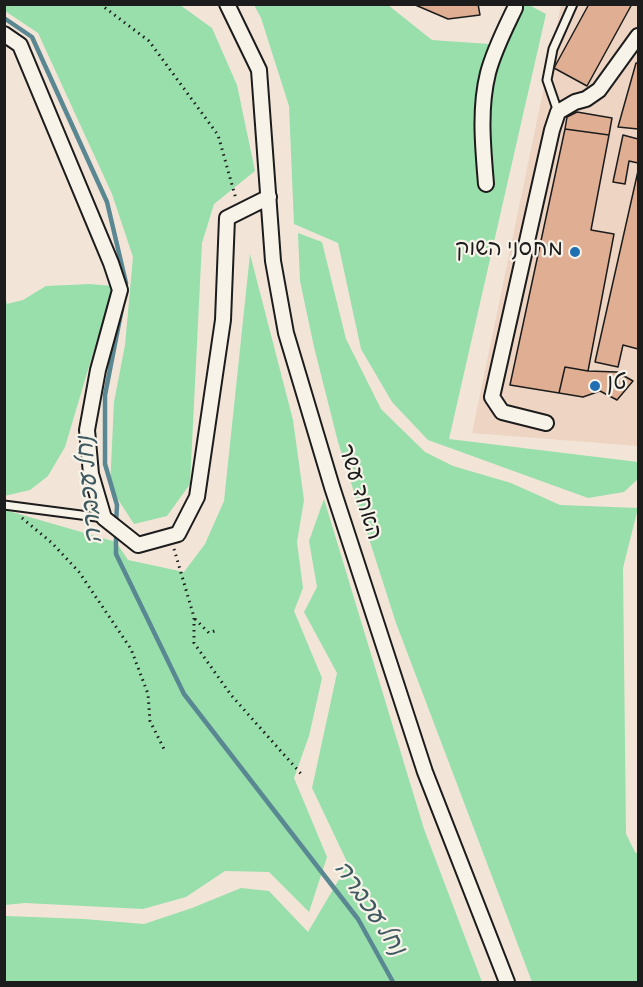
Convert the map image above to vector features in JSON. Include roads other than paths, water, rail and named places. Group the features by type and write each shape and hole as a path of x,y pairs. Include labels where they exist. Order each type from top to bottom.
{"street":[{"name":"האחד עשר","path":"227,4 259,70 273,261 286,333 425,772 507,982"},
{"path":"486,184 482,141 484,97 488,72 515,4"},
{"path":"4,34 20,45 111,263 120,290 98,370 87,430 91,474 105,519 138,545 178,534 197,496 223,320 227,218 269,197"},
{"path":"546,423 502,412 492,397 558,112 599,90 639,36"}],"lane":[{"path":"558,112 547,80 553,50 573,4"},
{"path":"4,505 105,519"}],"waterway":[{"name":"נחל עכברה","path":"4,18 32,37 107,202 126,283 125,291"},
{"name":"נחל עכברה","path":"116,524 117,505 105,464 105,395 122,308"},
{"name":"נחל עכברה","path":"116,533 116,554 184,694 358,919 393,982"}],"place":[{"name":"מחסני השוק","path":"575,252"},
{"name":"טן","path":"595,386"}]}
